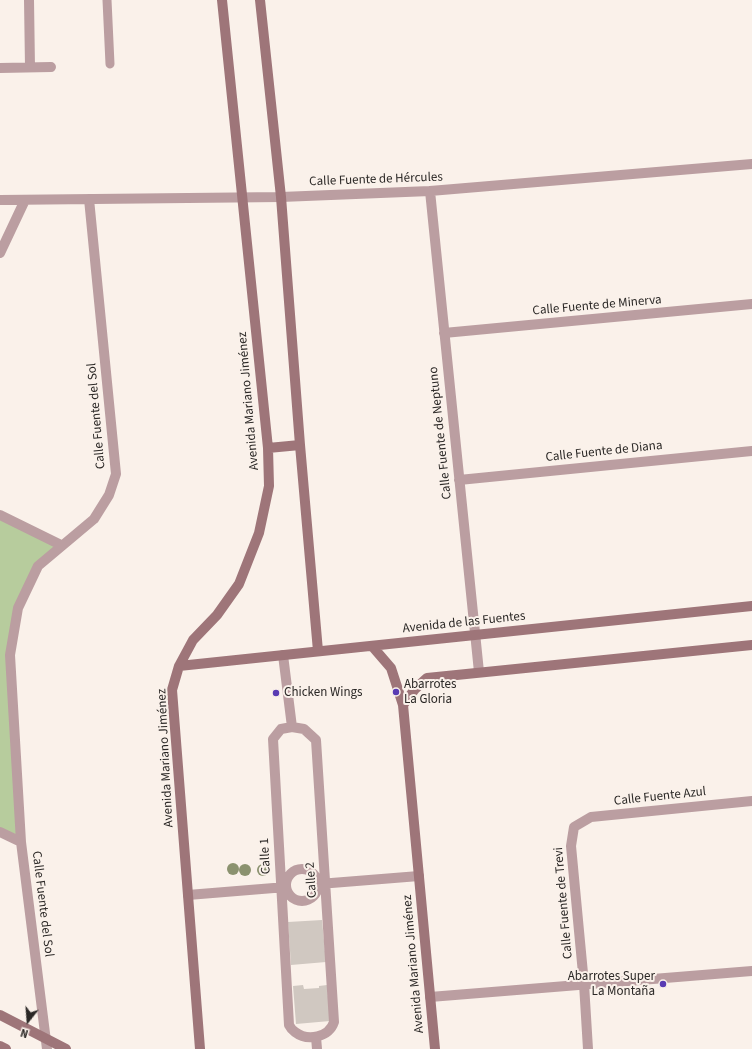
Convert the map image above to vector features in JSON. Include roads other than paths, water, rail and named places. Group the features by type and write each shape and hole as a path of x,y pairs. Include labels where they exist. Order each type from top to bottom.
{"street":[{"path":"29,0 30,67"},
{"name":"Avenida Mariano Jiménez","path":"200,1049 172,690 179,666 193,640 217,615 239,584 259,533 269,486 268,448 222,0"},
{"path":"260,0 281,196 300,445 318,651"},
{"path":"0,68 51,67"},
{"name":"Calle Fuente de Hércules","path":"0,200 243,197 430,191 752,164"},
{"name":"Calle Fuente de Neptuno","path":"430,191 479,672"},
{"name":"Calle Fuente del Sol","path":"47,1049 21,842 10,655 18,608 38,566 61,545 94,519 109,496 116,474 89,199"},
{"path":"0,253 25,200"},
{"name":"Calle Fuente de Minerva","path":"444,333 752,304"},
{"path":"268,448 300,445"},
{"name":"Calle Fuente de Diana","path":"459,480 752,451"},
{"path":"0,515 61,545"},
{"name":"Avenida de las Fuentes","path":"179,666 752,606"},
{"path":"403,705 415,688 427,678 752,645"},
{"name":"Avenida Mariano Jiménez","path":"372,646 391,668 403,705 435,1049"},
{"path":"283,655 292,727"},
{"name":"Calle 2","path":"292,727 304,729 316,740 322,884 334,1022 332,1028 326,1033 316,1037"},
{"name":"Calle 1","path":"292,727 281,729 273,738 284,887 289,1025 294,1032 303,1036 316,1037"},
{"name":"Calle Fuente Azul","path":"574,827 591,817 752,801"},
{"name":"Calle Fuente de Trevi","path":"574,827 571,846 584,984 588,1049"},
{"path":"0,832 21,842"},
{"path":"301,868 312,871 322,884 312,899 301,901 291,897 284,887 291,872 301,868"},
{"name":"Avenida Mariano Jiménez","path":"322,884 419,876"},
{"path":"188,895 284,887"},
{"path":"430,997 752,971"},
{"path":"0,1015 66,1049"},
{"path":"316,1037 317,1049"},
{"path":"0,1046 6,1049"}],"lane":[{"path":"107,0 110,64"}],"place":[{"name":"Abarrotes La Gloria","path":"396,692"},
{"name":"Chicken Wings","path":"276,693"},
{"name":"Abarrotes Super La Montaña","path":"663,984"}]}
